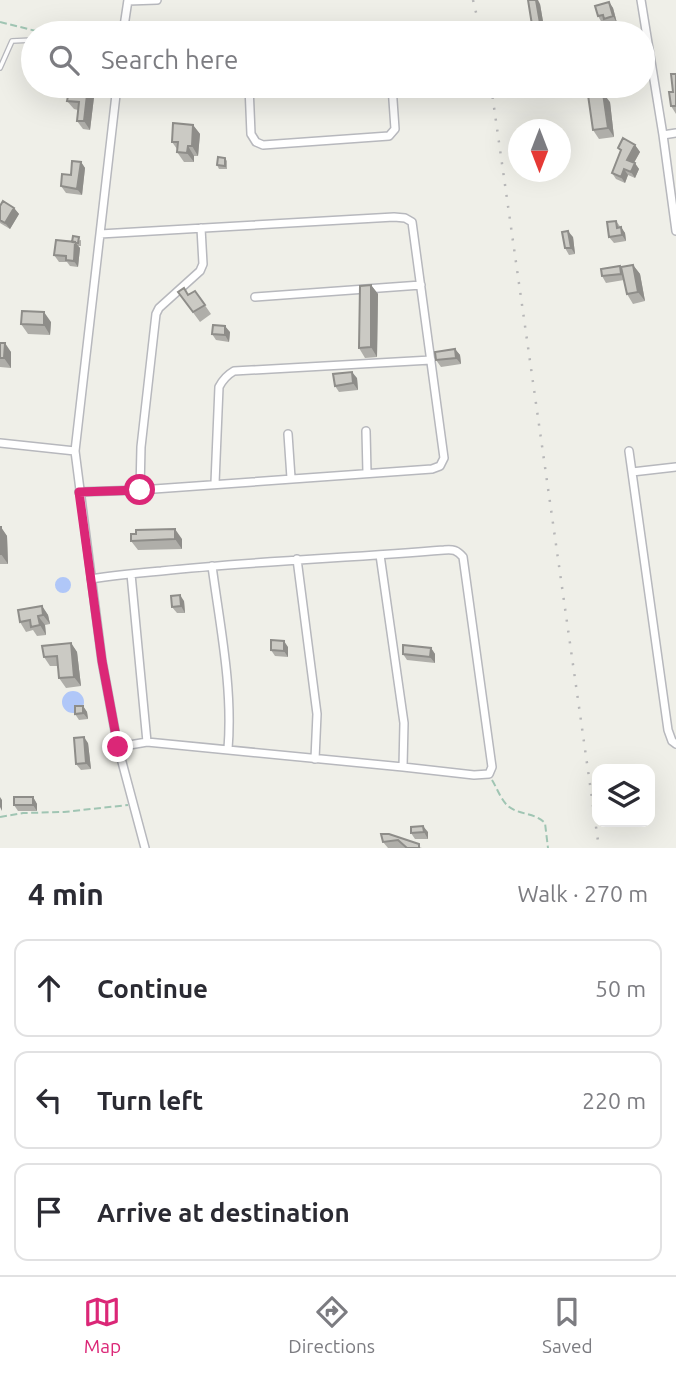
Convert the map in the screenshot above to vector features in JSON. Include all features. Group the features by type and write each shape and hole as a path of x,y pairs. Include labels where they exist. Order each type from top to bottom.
{"street":[{"path":"125,21 128,0 157,0"},
{"path":"641,0 644,21"},
{"path":"655,86 676,231"},
{"path":"116,98 75,451 102,661 118,747 145,848"},
{"path":"249,98 250,134 256,142 263,145 389,136 395,129 393,98"},
{"path":"663,135 676,133"},
{"path":"79,492 432,469 437,468 444,458 412,222 394,217 100,234"},
{"path":"140,490 141,447 156,314 159,308 200,271 203,264 201,228"},
{"path":"255,297 421,285"},
{"path":"215,483 219,387 234,371 430,360"},
{"path":"366,431 367,473"},
{"path":"288,434 291,478"},
{"path":"0,443 75,451"},
{"path":"629,451 668,730 676,744"},
{"path":"632,472 676,467"},
{"path":"91,579 212,566 454,549 463,557 492,767 489,774 474,775 228,749 147,743 118,747"},
{"path":"380,555 404,723 403,767"},
{"path":"297,559 317,714 315,759"},
{"path":"212,566 225,659 229,710 228,749"},
{"path":"131,574 147,743"}],"lane":[{"path":"0,68 12,41 21,41"}],"path":[{"path":"0,22 21,27"},
{"path":"489,774 505,804 514,810 533,814 545,823 548,848"},
{"path":"0,817 132,804"}],"water":[{"path":"63,577 71,585 63,593 55,585"},
{"path":"73,691 81,694 84,702 81,710 73,713 65,710 62,702 65,694"}],"building":[{"path":"528,0 536,0 540,21 531,21"},
{"path":"609,2 613,16 604,19 603,15 598,16 595,6"},
{"path":"671,74 676,74 676,106 671,106"},
{"path":"68,98 87,98 84,121 77,121 79,102 67,101"},
{"path":"588,98 604,98 608,128 593,130"},
{"path":"173,123 193,125 192,146 188,146 187,153 177,152 178,142 172,142"},
{"path":"623,138 635,145 627,160 635,163 631,172 624,169 621,177 612,173"},
{"path":"218,157 225,158 225,166 217,165"},
{"path":"72,161 81,162 77,189 61,186 62,174 71,175"},
{"path":"3,201 14,208 5,223 0,220 0,206"},
{"path":"616,221 617,228 621,227 622,235 609,237 607,222"},
{"path":"568,231 571,248 565,248 562,232"},
{"path":"73,236 79,237 78,243 72,242"},
{"path":"56,240 75,242 74,261 66,260 66,256 54,255"},
{"path":"633,265 638,292 627,294 621,267"},
{"path":"620,266 621,274 602,276 601,269"},
{"path":"371,285 371,347 359,348 360,286"},
{"path":"184,288 188,295 195,291 205,305 193,312 178,292"},
{"path":"22,311 44,312 44,325 21,324"},
{"path":"213,325 225,326 225,335 212,334"},
{"path":"0,343 5,343 4,358 0,358"},
{"path":"455,349 456,358 436,360 435,352"},
{"path":"352,372 353,383 335,386 333,374"},
{"path":"175,529 175,539 131,541 131,534 136,534 136,530"},
{"path":"180,595 181,606 172,607 171,596"},
{"path":"42,606 43,615 38,616 40,625 31,627 30,620 20,622 18,610"},
{"path":"271,640 284,641 284,651 271,650"},
{"path":"71,643 74,677 59,678 57,656 44,657 42,646"},
{"path":"403,645 431,648 430,657 403,654"},
{"path":"75,706 83,706 83,713 75,714"},
{"path":"84,737 86,763 76,764 74,738"},
{"path":"14,797 33,797 33,805 14,805"},
{"path":"423,826 424,832 411,833 411,827"},
{"path":"381,834 419,844 419,848 407,848 398,840 383,842"}],"railway":[{"path":"473,0 478,21"},
{"path":"493,98 599,848"}],"route":[{"path":"118,747 102,661 79,492 140,490"}]}
